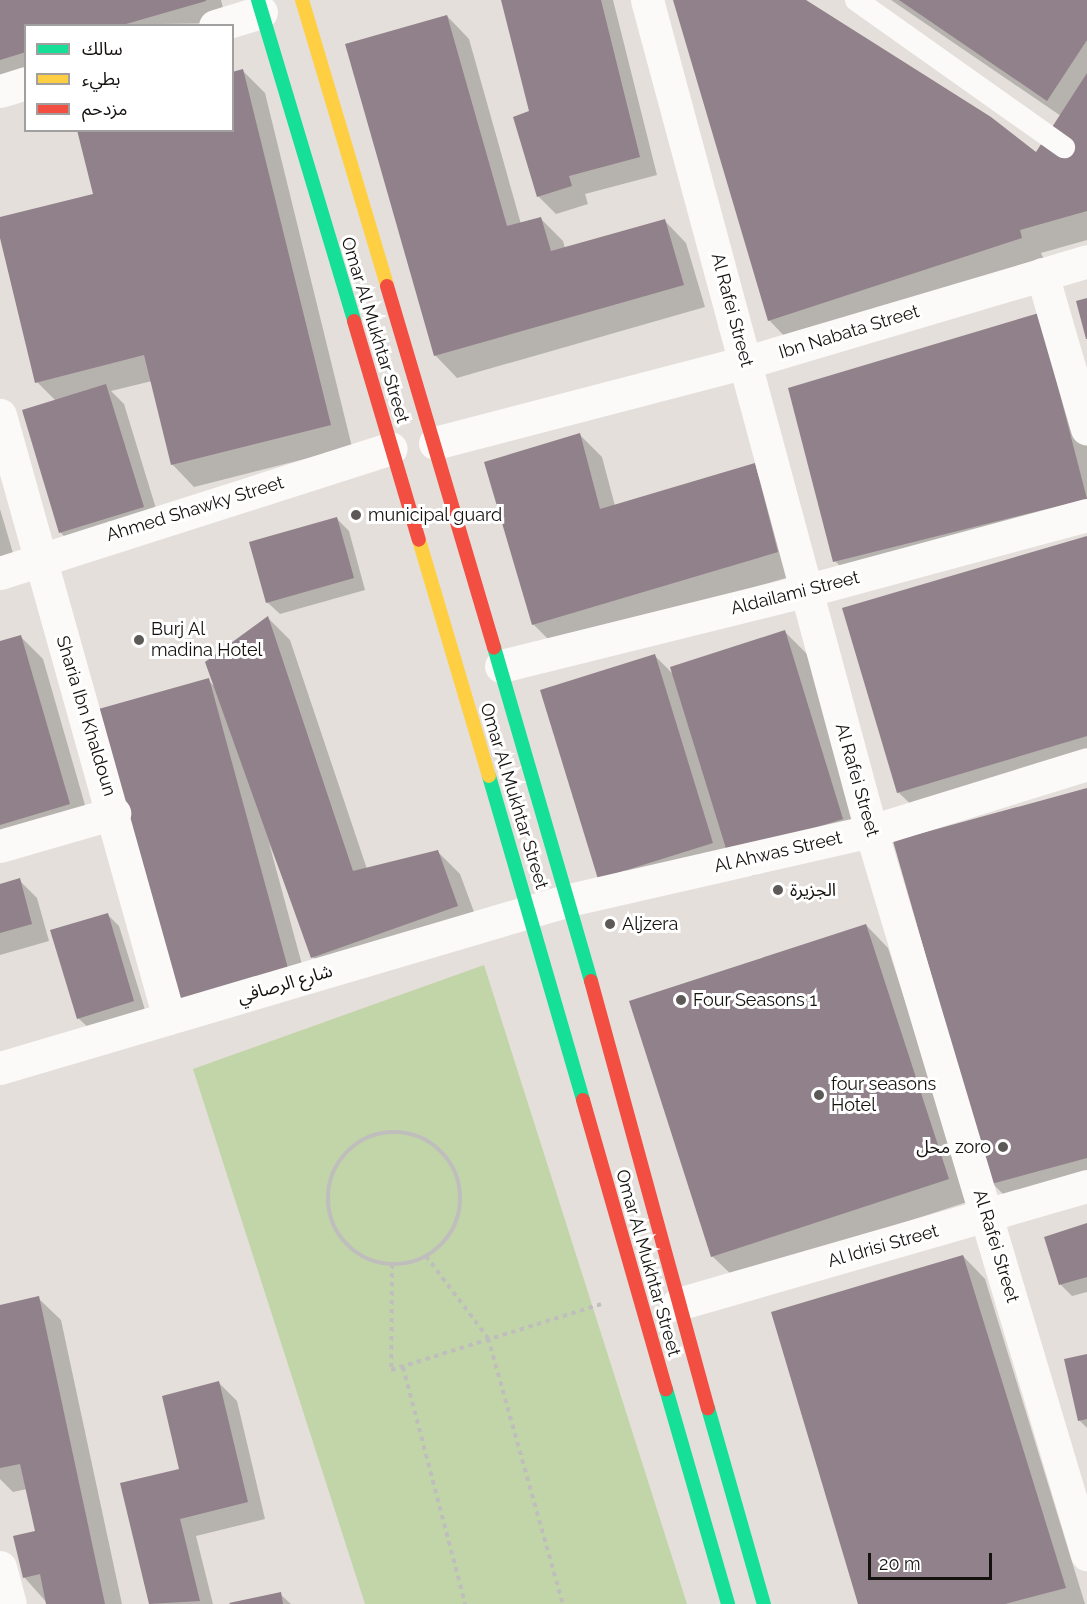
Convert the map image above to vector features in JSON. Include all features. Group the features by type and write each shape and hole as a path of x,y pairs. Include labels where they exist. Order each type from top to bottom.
{"main road":[{"name":"Omar Al Mukhtar Street","path":"302,0 569,900 678,1305 764,1604"},
{"name":"Omar Al Mukhtar Street","path":"259,6 529,911 728,1604"}],"street":[{"name":"Al Rafei Street","path":"647,0 747,362 871,831 1087,1554"},
{"path":"219,24 259,6"},
{"path":"0,91 24,84"},
{"name":"Ibn Nabata Street","path":"435,443 747,362 1087,261"},
{"path":"1042,274 1087,429"},
{"name":"Sharia Ibn Khaldoun","path":"0,415 39,558 114,813 169,1018"},
{"name":"Ahmed Shawky Street","path":"0,573 39,558 391,448"},
{"name":"Aldailami Street","path":"501,666 806,591 1087,515"},
{"name":"Al Ahwas Street","path":"569,900 871,831 1087,764"},
{"path":"0,846 114,813"},
{"name":"شارع الرصافي","path":"0,1068 569,900"},
{"name":"Al Idrisi Street","path":"678,1305 1087,1186"},
{"path":"0,1567 10,1604"}],"lane":[{"path":"856,0 1064,147"}],"path":[{"path":"394,1131 416,1135 435,1146 450,1162 459,1182 460,1204 454,1225 443,1243 426,1256 392,1264 364,1257 346,1245 334,1227 328,1206 329,1183 338,1162 353,1146 372,1135 394,1131"},
{"path":"426,1256 488,1338 563,1604"},
{"path":"392,1264 391,1370 637,1293"},
{"path":"403,1366 465,1604"}],"green space":[{"path":"484,965 687,1604 365,1604 193,1069"}],"building":[{"path":"0,0 206,0 126,24 24,24 24,53 0,60"},
{"path":"501,0 601,0 640,157 569,176 572,186 537,197 513,117 529,111"},
{"path":"673,0 806,0 991,117 1036,152 1087,73 1087,211 1020,230 1022,238 768,321"},
{"path":"899,0 1087,0 1087,40 1047,101"},
{"path":"447,15 507,226 541,217 551,251 665,219 684,285 434,356 345,44"},
{"path":"243,69 331,425 171,465 144,355 35,383 0,238 0,217 93,194 78,132 234,132 234,71"},
{"path":"1087,298 1087,339 1086,339 1076,301"},
{"path":"1039,313 1087,499 833,562 788,388"},
{"path":"106,384 144,507 59,533 22,410"},
{"path":"580,433 600,509 755,463 778,552 532,625 484,462"},
{"path":"337,517 354,578 266,603 249,542"},
{"path":"1087,536 1087,736 897,793 842,608"},
{"path":"268,616 353,871 438,850 458,906 311,958 205,662"},
{"path":"785,630 843,819 728,855 670,667"},
{"path":"21,635 70,804 0,825 0,641"},
{"path":"655,654 713,843 598,879 540,690"},
{"path":"209,678 289,972 175,1003 95,710"},
{"path":"1087,788 1087,1158 991,1184 893,841"},
{"path":"20,878 32,924 0,933 0,884"},
{"path":"108,913 134,1001 77,1019 50,930"},
{"path":"866,924 949,1179 711,1257 629,1001"},
{"path":"1087,1223 1087,1277 1059,1285 1044,1237"},
{"path":"963,1255 1066,1588 1005,1604 858,1604 771,1312"},
{"path":"39,1296 105,1604 46,1604 40,1574 23,1578 13,1536 35,1531 20,1464 0,1468 0,1305"},
{"path":"1087,1354 1087,1419 1078,1421 1064,1359"},
{"path":"219,1381 248,1502 180,1519 200,1601 149,1604 120,1483 179,1469 162,1396"},
{"path":"281,1592 283,1604 229,1603"}],"traffic: fast":[{"path":"258,0 354,321"},
{"path":"494,647 591,981"},
{"path":"489,776 583,1100"},
{"path":"666,1389 728,1604"},
{"path":"708,1408 764,1604"}],"traffic: slow":[{"path":"302,0 387,286"},
{"path":"419,540 489,776"}],"traffic: jam":[{"path":"387,286 494,647"},
{"path":"354,321 419,540"},
{"path":"591,981 708,1408"},
{"path":"583,1100 666,1389"}],"place":[{"name":"municipal guard","path":"356,515"},
{"name":"Burj Al madina Hotel","path":"139,640"},
{"name":"الجزيرة","path":"778,890"},
{"name":"Aljzera","path":"610,924"},
{"name":"Four Seasons 1","path":"681,1000"},
{"name":"four seasons Hotel","path":"819,1095"},
{"name":"محل zoro","path":"1003,1147"}]}
